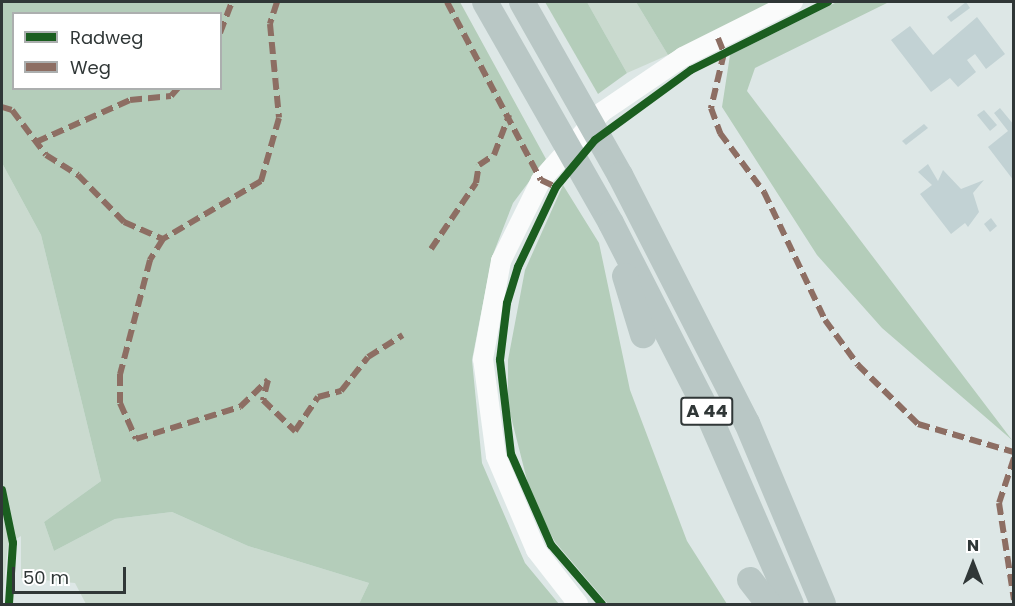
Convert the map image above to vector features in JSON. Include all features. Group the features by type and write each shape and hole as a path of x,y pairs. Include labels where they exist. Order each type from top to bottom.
{"highway":[{"name":"A 44","path":"485,2 598,196 707,411 791,604"},
{"name":"A 44","path":"522,2 620,176 747,423 823,604"},
{"path":"611,223 643,335"},
{"path":"750,580 769,604"}],"main road":[{"path":"578,604 536,550 496,456 483,359 501,261 541,180 602,112 683,57 793,2"}],"green space":[{"path":"2,2 460,2 546,159 513,203 492,257 472,360 482,463 525,563 559,604 359,604 369,583 248,546 172,512 115,519 54,551 44,522 101,481 41,235 2,163"},
{"path":"545,2 587,2 627,73 598,94"},
{"path":"587,2 636,2 668,55 627,73"},
{"path":"636,2 772,2 668,55"},
{"path":"837,2 889,2 755,68 747,91 1012,440 882,328 817,255 722,107 730,55"},
{"path":"2,163 41,235 101,481 44,522 54,551 115,519 172,512 248,546 369,583 359,604 86,604 75,583 21,578 21,536 8,544 2,604"},
{"path":"563,185 599,243 630,390 687,541 727,604 608,604 555,542 531,496 508,405 508,360 525,270"}],"building":[{"path":"966,2 970,8 951,22 947,17"},
{"path":"977,17 1005,54 986,69 975,54 967,60 976,72 958,87 950,78 931,92 891,40 910,26 933,55"},
{"path":"1000,108 1014,125 1014,181 988,147 1008,131 994,113"},
{"path":"984,110 997,125 990,131 977,115"},
{"path":"924,124 928,128 906,145 902,141"},
{"path":"928,164 938,181 943,170 961,189 984,180 973,193 979,212 968,227 965,223 951,234 920,194 932,185 918,172"},
{"path":"991,218 997,226 990,232 984,224"}],"marked path":[{"path":"222,28 232,2"},
{"path":"277,2 270,24 279,118 261,181 163,239 150,260 120,374 120,403 136,439 240,407 268,380 263,400 295,431 318,397 341,391 368,357 403,335"},
{"path":"447,2 541,180 556,187"},
{"path":"718,38 724,53 711,108 720,133 764,192 825,320 858,365 918,424 1014,452"},
{"path":"36,142 130,100 171,96 176,90"},
{"path":"2,107 12,110 46,155 78,175 124,222 163,239"},
{"path":"431,249 476,183 479,165 494,155 509,115"},
{"path":"1014,458 999,503 1014,600"}],"cycle path":[{"path":"602,604 551,545 511,454 500,360 507,303 518,267 556,187 595,140 691,70 828,2"},
{"path":"2,490 13,543 9,604"}]}
